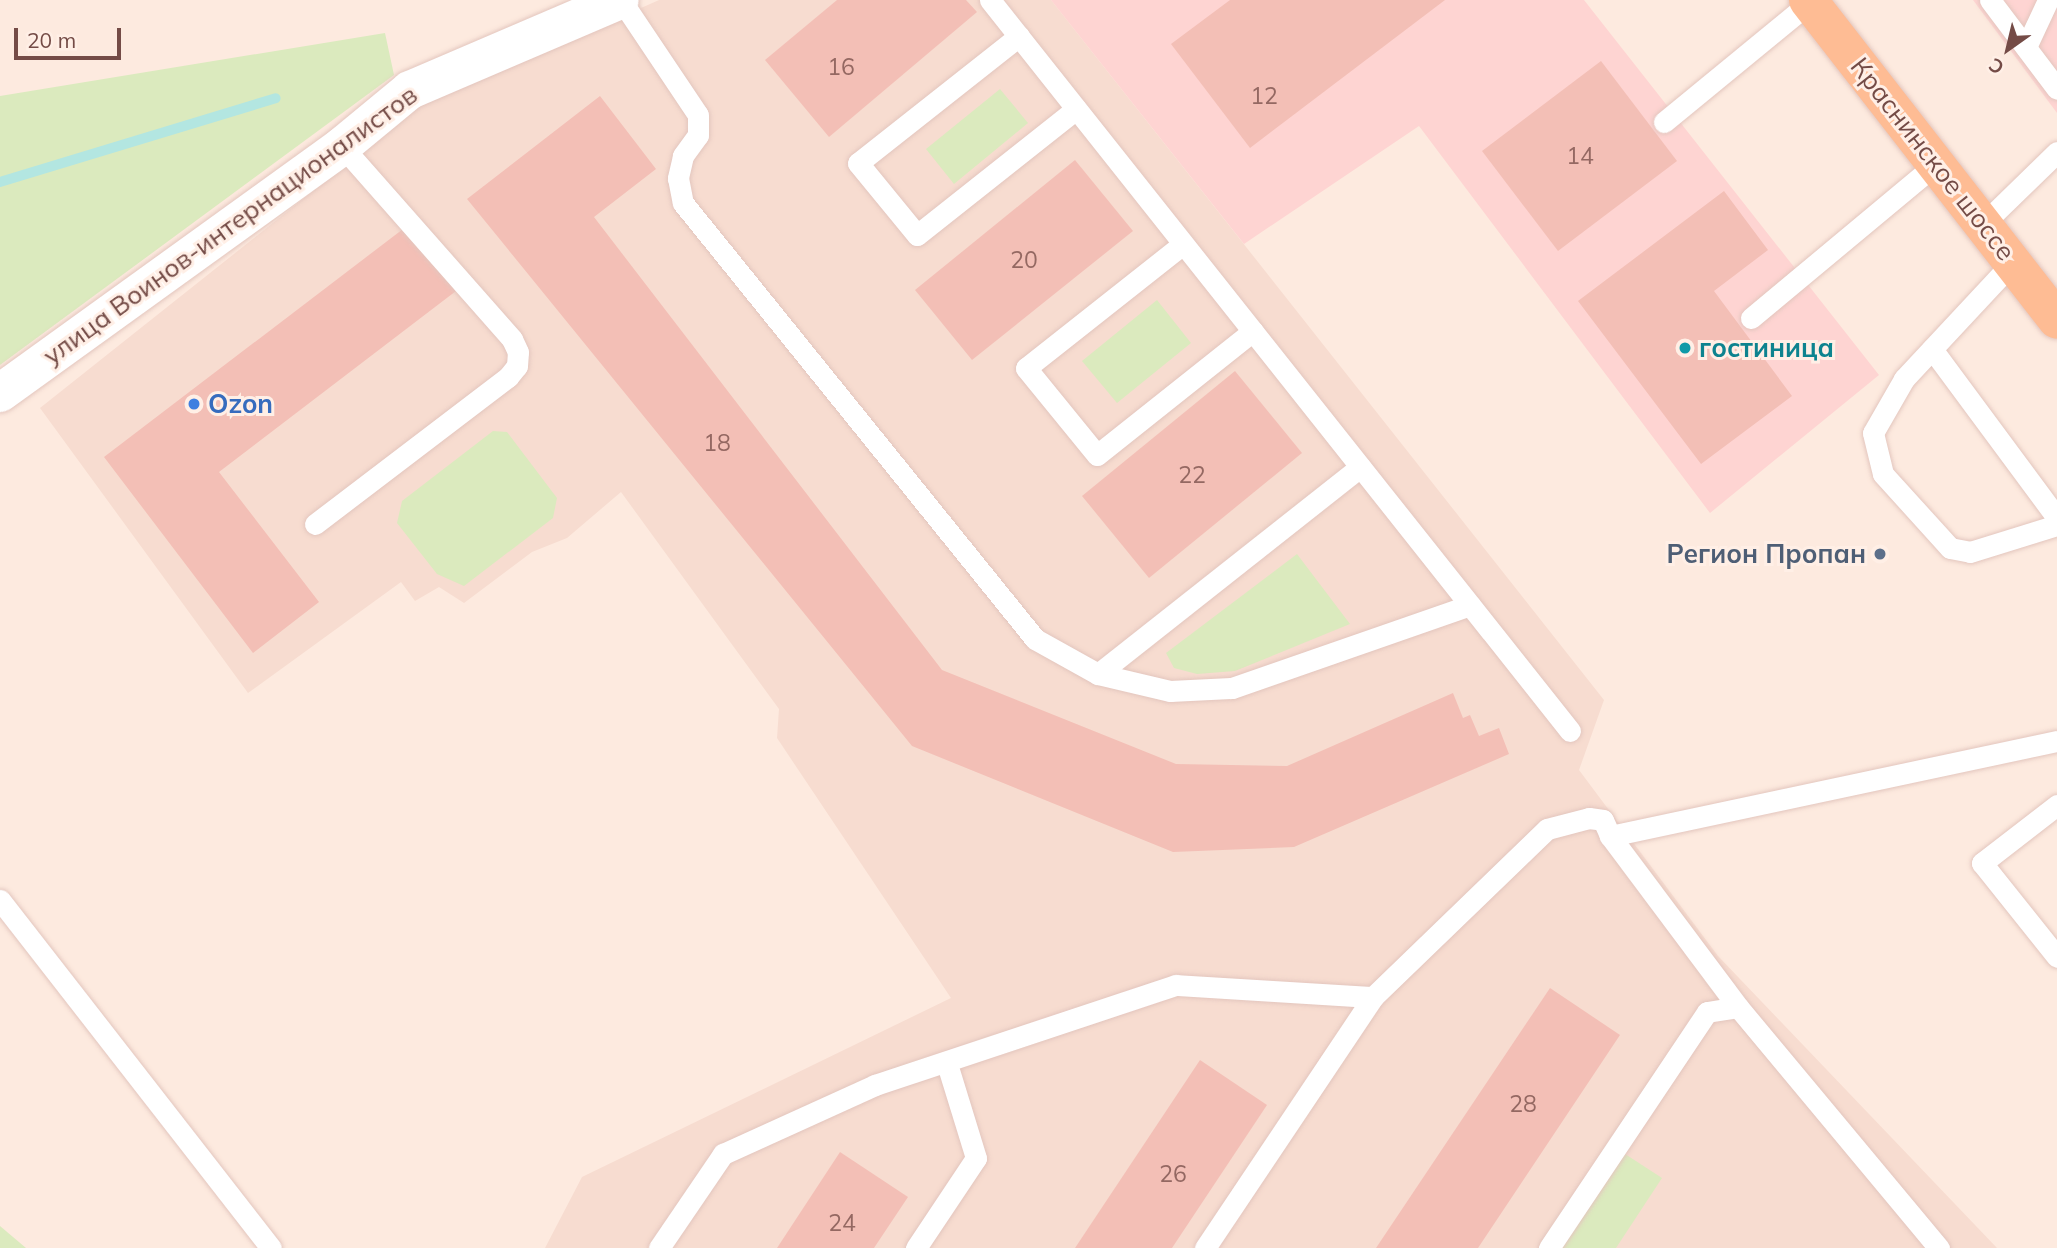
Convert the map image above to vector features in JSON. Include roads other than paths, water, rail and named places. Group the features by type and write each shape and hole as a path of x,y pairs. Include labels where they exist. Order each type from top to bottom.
{"main road":[{"name":"Краснинское шоссе","path":"1809,1 1938,162 2057,320"}],"street":[{"name":"улица Воинов-интернационалистов","path":"0,393 342,146 410,90 620,0"}],"lane":[{"path":"620,0 698,115 698,135 683,156 678,178 683,203 1035,639 1098,674 1170,691 1232,688 1470,605"},
{"path":"990,0 1570,730"},
{"path":"1990,0 2057,89"},
{"path":"2026,47 2048,0"},
{"path":"1664,122 1809,1"},
{"path":"1018,36 858,163 917,235 1076,109"},
{"path":"315,524 508,377 517,366 518,352 512,339 342,146"},
{"path":"1984,223 2057,152"},
{"path":"1752,318 1938,162"},
{"path":"1183,244 1026,368 1097,455 1253,331"},
{"path":"2013,262 1904,379 1872,433 1883,474 1950,548 1970,551 2057,526"},
{"path":"1932,349 2057,518"},
{"path":"1098,674 1360,467"},
{"path":"1610,836 2057,741"},
{"path":"2057,805 1982,863 2057,957"},
{"path":"1205,1248 1373,997 1547,829 1589,818 1603,820 1610,836 1738,1007 1939,1248"},
{"path":"0,900 271,1248"},
{"path":"659,1248 723,1154 875,1085 947,1064 1176,985 1373,997"},
{"path":"1549,1248 1707,1012 1738,1007"},
{"path":"916,1248 976,1158 947,1064"}],"waterway":[{"path":"0,182 276,98"}],"place":[{"name":"гостиница","path":"1685,348"},
{"name":"Ozon","path":"194,404"},
{"name":"Регион Пропан","path":"1880,554"}]}
